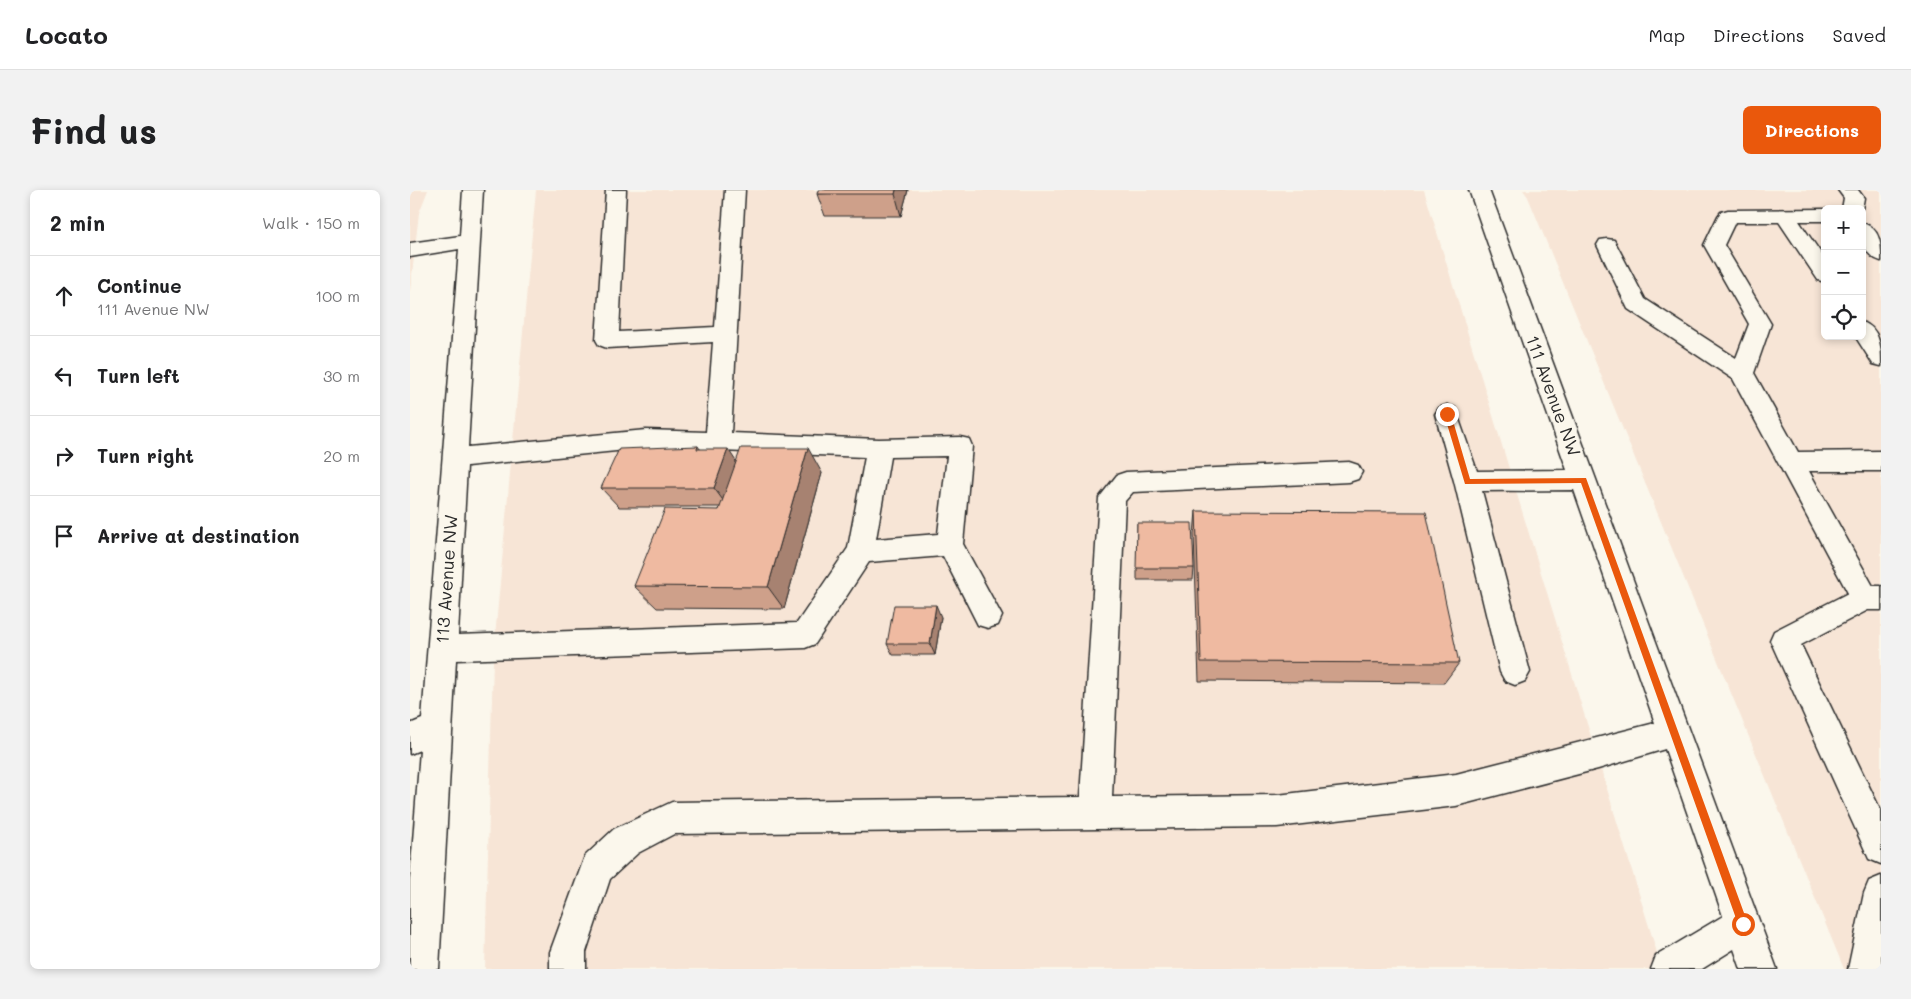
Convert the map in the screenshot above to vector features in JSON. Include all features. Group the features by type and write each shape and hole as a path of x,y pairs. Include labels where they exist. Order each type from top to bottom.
{"street":[{"name":"113 Avenue NW","path":"420,969 423,734 442,648 473,190"},
{"path":"616,190 607,340 726,334"},
{"path":"718,442 735,190"},
{"name":"111 Avenue NW","path":"1480,190 1759,969"},
{"path":"1848,190 1854,198 1853,205"},
{"path":"1785,215 1821,269"},
{"path":"1742,373 1760,324 1714,245 1728,216 1821,215"},
{"path":"410,250 470,241"},
{"path":"1607,245 1636,304 1742,373 1790,462 1873,598 1784,640 1881,847"},
{"path":"1866,336 1881,358"},
{"path":"1447,414 1467,482 1516,672"},
{"path":"455,458 646,440 879,448 960,446 950,544 988,616"},
{"path":"442,648 805,635 861,551 879,448"},
{"path":"1790,462 1881,461"},
{"path":"1095,813 1112,498 1126,482 1349,472"},
{"path":"1467,482 1584,480"},
{"path":"861,551 950,544"},
{"path":"568,969 568,952 597,868 626,841 672,818 1278,811 1456,790 1598,754 1674,732"},
{"path":"1866,969 1881,893"},
{"path":"1669,969 1743,924"}],"shaded area":[{"path":"410,190 428,190 419,213 410,292"},
{"path":"536,190 1424,190 1662,969 485,969 493,659"},
{"path":"1523,190 1881,190 1881,969 1844,969 1528,197"}],"building":[{"path":"818,190 896,190 895,194 817,194"},
{"path":"698,446 697,449 728,449 714,488 601,488 619,449"},
{"path":"741,448 808,448 768,587 634,586 665,509 719,510"},
{"path":"1196,511 1426,512 1459,663 1201,662"},
{"path":"1137,523 1192,523 1194,568 1136,568"},
{"path":"894,605 936,605 930,644 887,644"}],"route":[{"path":"1447,414 1467,482 1584,480 1743,924"}]}
